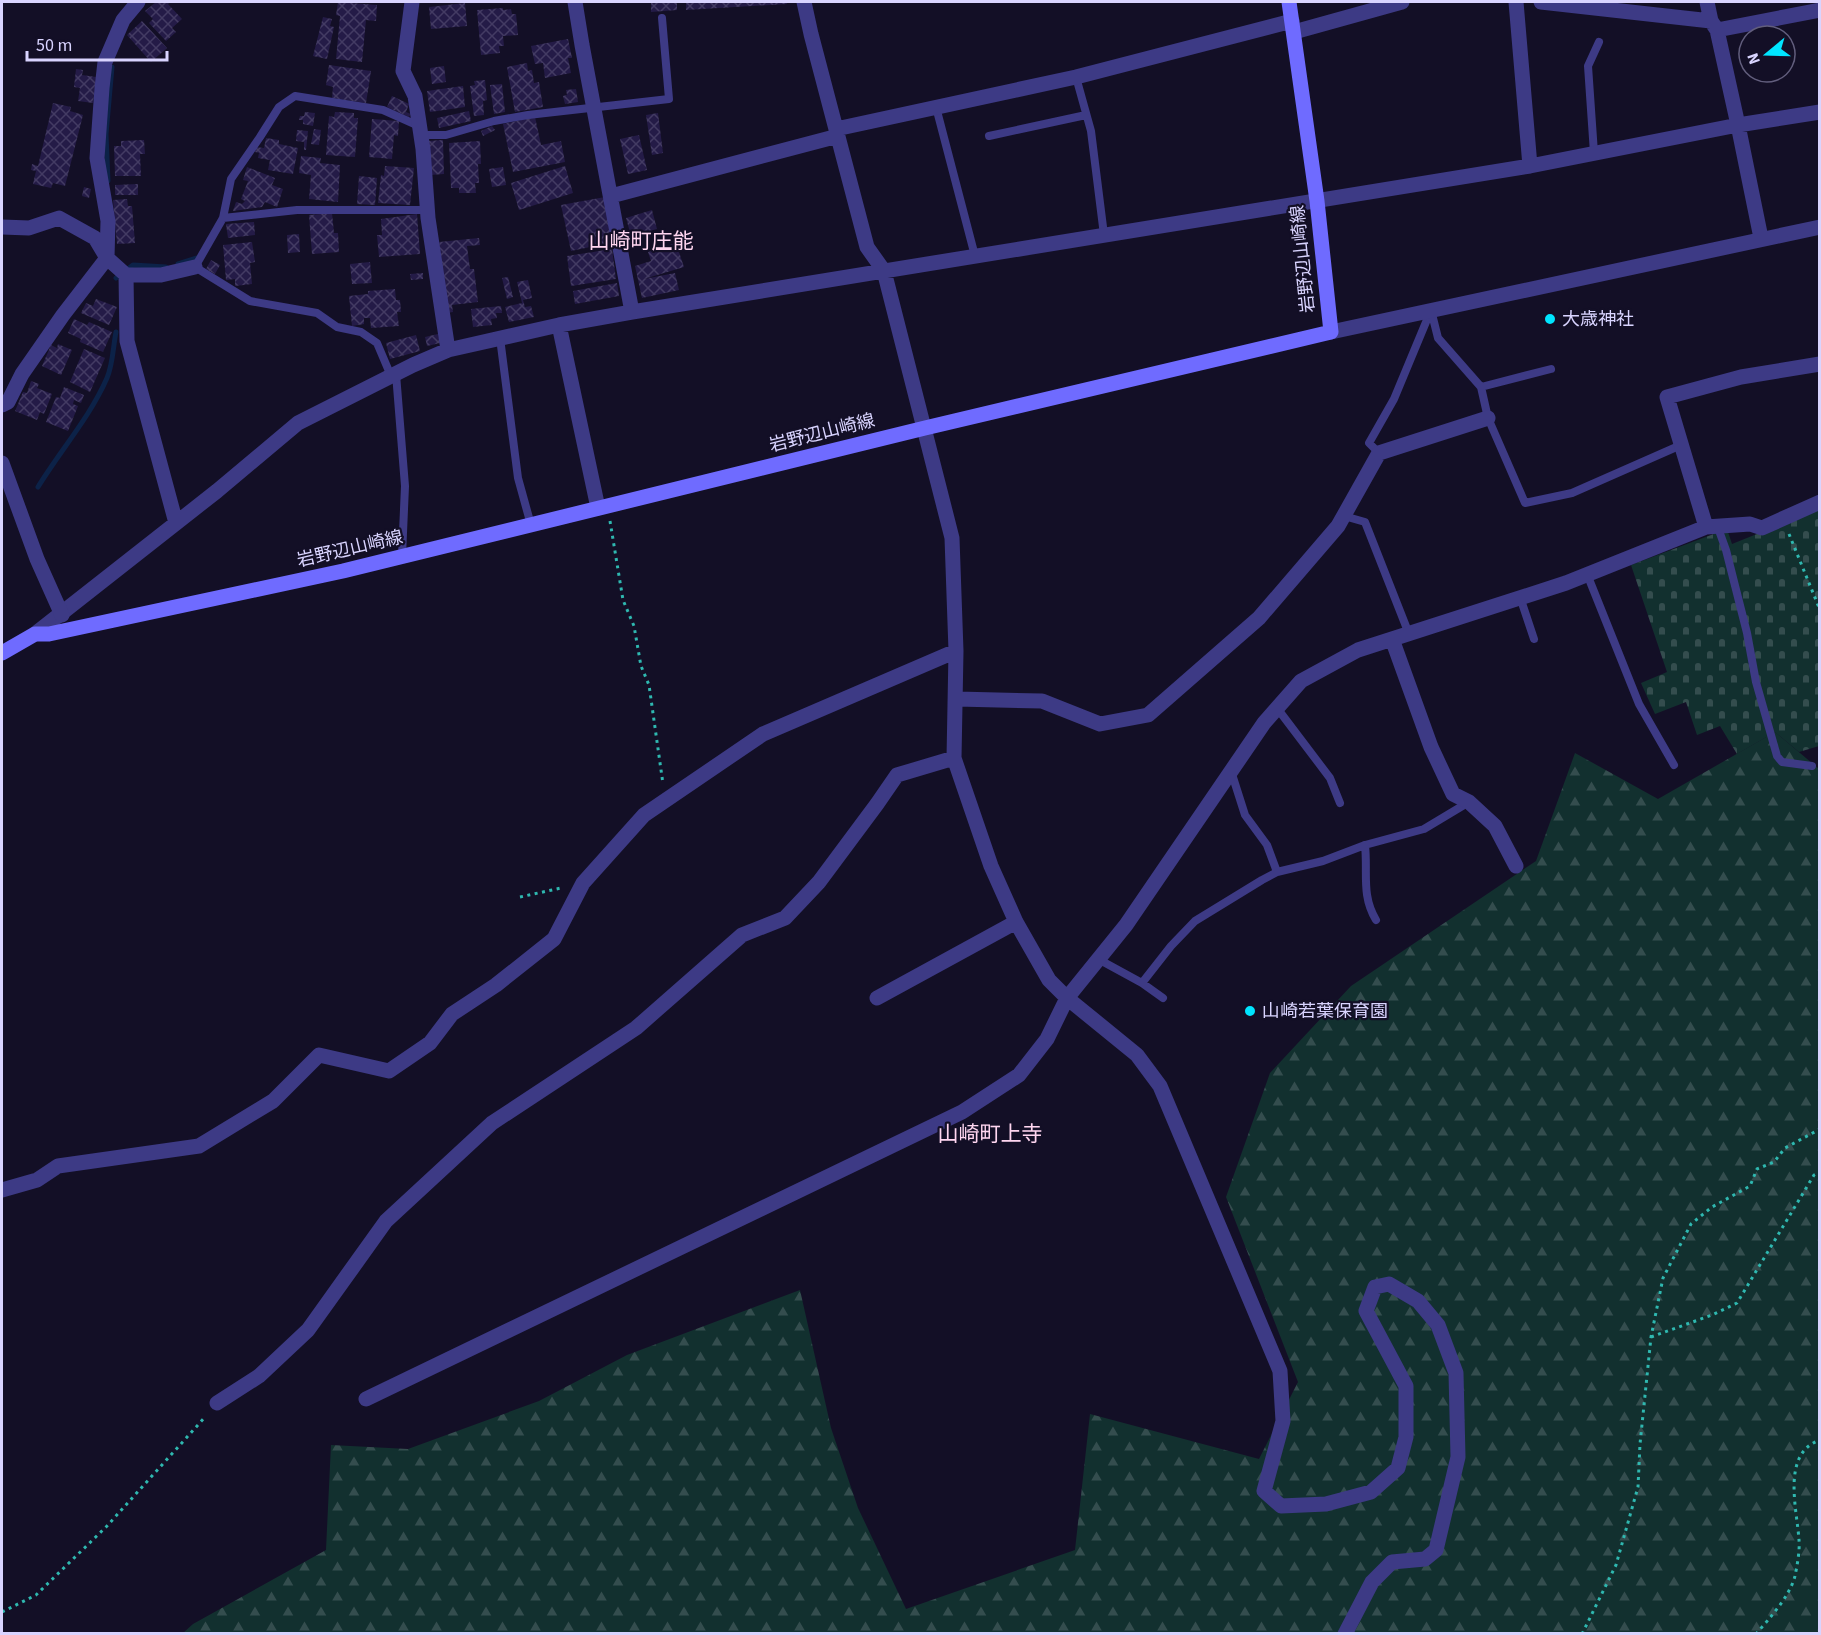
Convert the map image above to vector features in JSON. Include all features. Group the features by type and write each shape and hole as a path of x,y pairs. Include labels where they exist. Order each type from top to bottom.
{"main road":[{"name":"岩野辺山崎線","path":"2,653 35,634 49,634 332,574 925,428 1331,332 1317,201 1289,2"}],"street":[{"path":"2,405 8,402 22,374 63,315 107,258 108,221 97,158 105,62 123,20 138,2"},
{"path":"412,2 403,71 415,96 427,210 447,350"},
{"path":"575,2 632,312"},
{"path":"804,2 867,247 884,271 952,538 957,699 954,758 991,866 1016,922 1049,980 1067,998 1137,1055 1165,1096 1280,1371 1283,1422 1264,1491 1281,1506 1326,1504 1371,1492 1398,1468 1406,1437 1406,1386 1366,1311 1375,1287 1389,1284 1418,1301 1438,1325 1456,1373 1458,1457 1436,1550 1425,1559 1392,1562 1372,1582 1345,1634"},
{"path":"610,196 837,132 936,107 1402,2"},
{"path":"1516,2 1530,166"},
{"path":"1541,2 1714,26 1820,10"},
{"path":"1707,2 1738,125 1761,238"},
{"path":"35,634 62,615 298,423 447,350 559,325 632,312 1530,166 1738,125 1820,112"},
{"path":"2,227 29,228 59,218 95,238 107,258 126,275 161,275 195,267"},
{"path":"1331,332 1820,227"},
{"path":"126,275 127,341 176,523"},
{"path":"559,325 603,507"},
{"path":"1711,526 1681,445 1667,397 1741,377 1820,364"},
{"path":"957,699 1042,701 1100,724 1148,715 1259,618 1338,526 1379,453 1488,418"},
{"path":"2,466 37,559 62,615"},
{"path":"366,1399 962,1112 1019,1075 1047,1039 1067,998 1126,925 1264,723 1301,681 1358,650 1587,574 1711,526 1750,524 1762,528 1820,502"},
{"path":"1392,639 1431,747 1453,794 1469,802 1495,826 1516,866"},
{"path":"2,1190 37,1180 58,1166 199,1146 273,1101 319,1056 389,1071 430,1042 452,1014 496,985 554,939 583,883 644,815 763,735 956,651"},
{"path":"217,1403 259,1376 308,1330 386,1221 492,1124 636,1028 742,935 785,918 819,882 897,775 954,758"},
{"path":"878,998 1016,922"}],"lane":[{"path":"402,556 405,486 394,375 377,343 360,332 337,327 317,313 250,302 195,267 223,218 231,179 279,107 295,96 383,110 420,131 446,135 494,121 669,99 662,18"},
{"path":"1594,153 1588,66 1599,42"},
{"path":"1076,77 1091,131 1104,236"},
{"path":"936,107 975,256"},
{"path":"989,136 1086,115"},
{"path":"223,218 297,210 427,210"},
{"path":"1431,310 1438,338 1481,387 1488,418 1525,503 1572,493 1681,445"},
{"path":"1379,453 1369,443 1394,399 1431,310"},
{"path":"500,338 518,478 531,525"},
{"path":"1481,387 1551,369"},
{"path":"1344,516 1365,522 1409,634"},
{"path":"1711,526 1726,550 1747,633 1756,682 1778,756 1782,762 1812,766"},
{"path":"1587,574 1639,704 1674,765"},
{"path":"1520,597 1534,639"},
{"path":"1277,708 1330,778 1340,803"},
{"path":"1232,771 1245,815 1267,845 1277,872"},
{"path":"1142,983 1171,946 1195,921 1262,880 1277,872 1323,861 1365,845 1424,829 1469,802"},
{"path":"1365,845 1368,907 1376,920"},
{"path":"1098,959 1142,983 1163,998"}],"path":[{"path":"603,507 623,600 634,626 641,666 649,685 666,800"},
{"path":"1782,519 1820,610"},
{"path":"520,897 583,883"},
{"path":"1582,1634 1616,1565 1638,1487 1651,1337 1663,1278 1691,1224 1713,1207 1750,1186 1757,1169 1774,1162 1785,1148 1820,1129"},
{"path":"1651,1337 1712,1315 1737,1303 1814,1175 1820,1172"},
{"path":"2,1612 36,1595 107,1526 217,1403"},
{"path":"1756,1634 1775,1612 1794,1578 1799,1543 1794,1489 1796,1464 1809,1443 1820,1440"}],"green space":[{"path":"1819,509 1819,746 1799,752 1775,732 1737,754 1720,726 1697,735 1686,702 1655,714 1641,683 1667,672 1631,565 1727,529 1732,544"},
{"path":"1775,732 1819,769 1819,1633 182,1634 193,1624 326,1550 331,1445 408,1449 539,1401 627,1355 800,1290 831,1428 858,1508 906,1609 1075,1550 1090,1414 1259,1459 1298,1382 1226,1197 1270,1073 1351,986 1536,861 1575,753 1658,799"}],"building":[{"path":"156,2 171,2 168,4 182,19 172,28 176,32 166,41 149,23 153,19 145,11"},
{"path":"338,2 377,5 376,21 366,20 362,62 336,59 340,16 336,15"},
{"path":"651,2 677,2 677,10 651,12"},
{"path":"686,2 786,2 787,4 686,10"},
{"path":"465,3 467,26 431,29 429,7"},
{"path":"503,8 503,10 511,9 512,14 516,14 518,35 503,36 504,46 499,46 500,53 481,55 477,10"},
{"path":"323,17 332,19 330,26 334,27 327,59 313,56"},
{"path":"142,21 167,48 151,62 127,35"},
{"path":"568,39 572,58 568,58 571,73 545,78 543,63 535,64 531,46"},
{"path":"527,63 528,71 532,70 534,83 539,82 543,107 515,112 507,67"},
{"path":"329,65 371,71 366,103 332,98 333,87 326,85"},
{"path":"444,66 446,82 432,84 430,68"},
{"path":"76,69 83,70 82,75 96,77 93,103 78,101 80,88 74,87"},
{"path":"485,80 487,100 483,101 484,115 474,116 470,86 475,85 474,81"},
{"path":"502,84 505,112 494,114 490,85"},
{"path":"463,86 465,107 430,112 427,91"},
{"path":"576,89 578,102 565,104 563,96 567,95 566,90"},
{"path":"392,96 409,104 406,112 411,114 409,117 387,107"},
{"path":"53,103 71,107 70,111 83,115 65,186 53,183 51,188 33,184 36,171 31,170 32,164 38,166"},
{"path":"469,111 471,121 439,128 437,118"},
{"path":"305,112 315,113 313,126 303,124 303,120 299,120"},
{"path":"335,112 354,113 354,118 358,118 355,157 326,155 329,116 334,117"},
{"path":"658,113 663,153 652,155 646,115"},
{"path":"535,117 541,145 561,141 565,162 513,172 503,124"},
{"path":"372,119 399,121 398,136 394,135 392,159 369,157"},
{"path":"492,126 495,130 483,136 481,131"},
{"path":"314,129 321,130 319,145 311,144"},
{"path":"297,130 308,131 306,150 304,150 304,142 296,141"},
{"path":"639,135 647,170 628,174 620,139"},
{"path":"266,138 279,140 279,144 298,148 293,174 268,170 270,160 258,158 259,153 255,152 256,147 264,148"},
{"path":"144,140 145,154 140,154 141,176 115,176 114,146 121,146 121,141"},
{"path":"443,140 444,174 430,175 428,141"},
{"path":"480,141 481,164 478,164 479,183 475,183 476,193 459,193 459,188 451,188 449,143"},
{"path":"301,156 321,158 320,163 340,165 338,202 309,199 311,175 299,173"},
{"path":"385,166 414,168 410,205 378,203 381,175 384,176"},
{"path":"565,166 573,193 519,210 511,183"},
{"path":"247,167 275,178 272,185 283,189 277,207 265,202 262,207 233,211 236,202 242,204 245,201 241,199 248,181 243,180"},
{"path":"503,167 506,185 492,187 489,169"},
{"path":"359,176 377,178 375,205 357,204"},
{"path":"138,184 138,195 115,195 115,185"},
{"path":"84,187 91,189 89,198 82,196"},
{"path":"605,197 614,242 571,251 561,205"},
{"path":"127,199 128,206 132,206 135,243 117,244 113,200"},
{"path":"652,210 657,229 631,236 626,218"},
{"path":"332,213 334,233 338,233 339,252 312,254 309,215"},
{"path":"417,214 420,254 379,257 377,235 382,235 381,219"},
{"path":"254,222 255,235 228,238 226,224"},
{"path":"299,234 300,252 288,253 287,235"},
{"path":"479,238 480,245 467,246 470,269 474,269 478,302 452,305 453,312 447,313 439,242"},
{"path":"252,242 255,262 250,263 252,284 235,286 235,279 226,280 223,245"},
{"path":"676,243 684,267 644,279 675,273 679,290 642,298 635,266 651,261 648,252"},
{"path":"612,249 616,279 571,286 567,256"},
{"path":"211,260 220,265 215,274 206,269"},
{"path":"370,262 372,283 352,284 350,264"},
{"path":"423,273 423,279 411,280 410,274"},
{"path":"508,277 513,297 507,299 502,278"},
{"path":"528,280 532,298 523,300 525,307 531,306 534,317 509,322 505,307 522,303 517,282"},
{"path":"617,283 619,296 575,304 573,291"},
{"path":"395,289 396,300 400,300 401,312 397,312 399,326 371,328 370,318 364,318 364,324 352,326 349,296 368,294 368,291"},
{"path":"96,299 117,307 109,325 81,313 86,303 93,306"},
{"path":"501,306 502,313 496,313 497,318 491,319 492,325 473,327 471,309"},
{"path":"74,319 87,325 89,322 112,332 103,352 80,342 81,339 68,333"},
{"path":"438,334 440,343 427,346 425,337"},
{"path":"416,335 420,351 390,359 386,343"},
{"path":"58,344 72,350 61,375 42,366 51,345 57,348"},
{"path":"84,349 105,358 90,392 70,382"},
{"path":"31,381 39,384 37,388 52,394 44,414 40,412 37,420 15,411 23,392 27,393"},
{"path":"64,387 84,395 81,403 74,400 73,404 78,406 68,431 46,422 56,397 60,398"}],"waterway":[{"path":"108,181 106,134 112,67"},
{"path":"178,264 197,258"},
{"path":"116,278 133,265 166,267"},
{"path":"38,487 100,392 111,367 116,332"}],"place":[{"name":"大歳神社","path":"1550,319"},
{"name":"山崎若葉保育園","path":"1250,1011"}],"district":[{"name":"山崎町庄能","path":"641,241"},
{"name":"山崎町上寺","path":"990,1134"}]}
